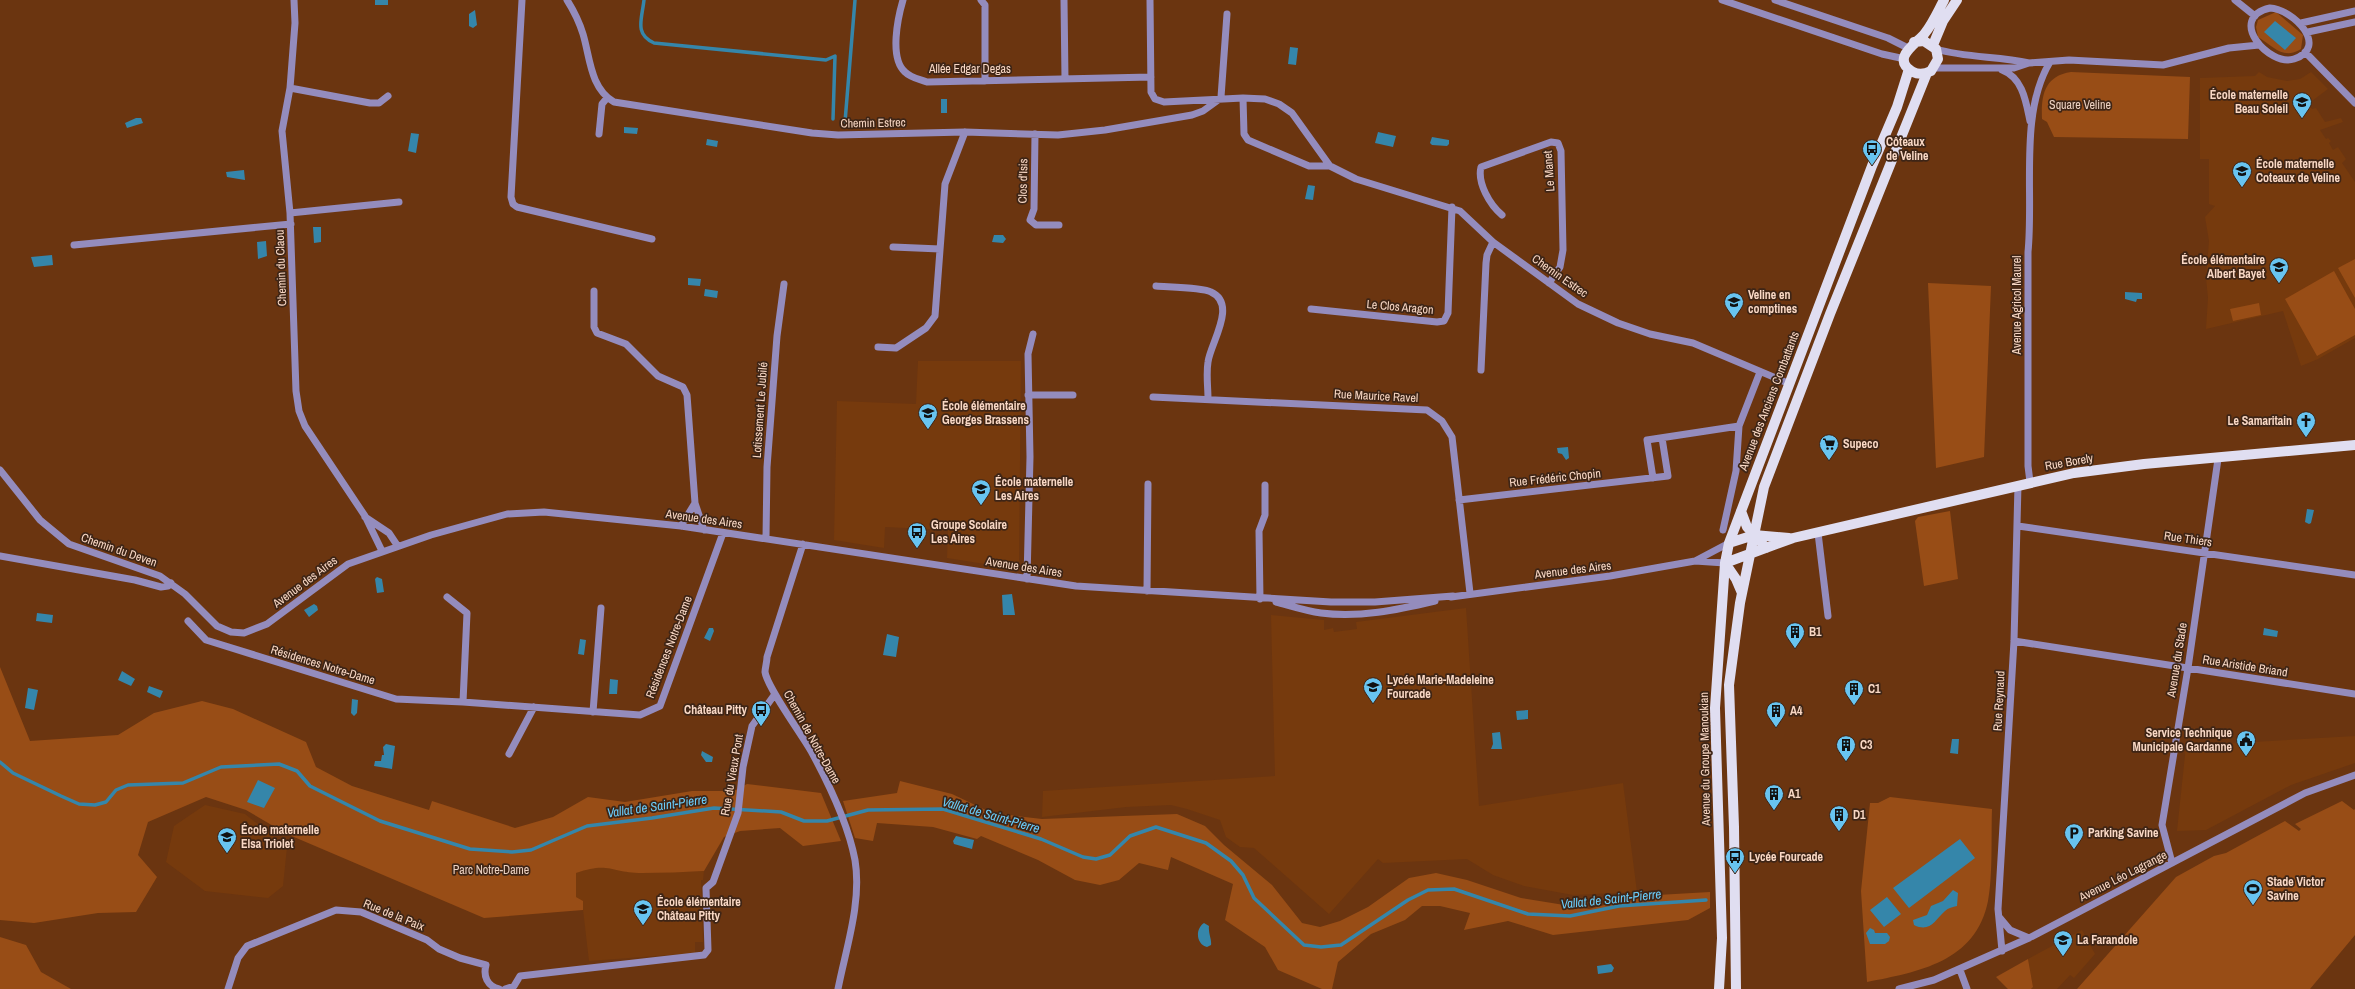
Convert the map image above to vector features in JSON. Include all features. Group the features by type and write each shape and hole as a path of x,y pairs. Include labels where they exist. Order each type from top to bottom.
{"main road":[{"path":"1944,0 1924,34 1911,45 1905,59 1909,69 1917,74 1930,70 1938,59 1934,47 1943,21 1957,0"},
{"path":"1911,45 1924,41 1934,47"},
{"name":"Avenue des Anciens Combattants","path":"1725,563 1729,543 1872,166 1897,107 1909,69"},
{"name":"Avenue des Anciens Combattants","path":"1750,555 1764,486 1790,417 1930,70"},
{"name":"Rue Borely","path":"1725,563 1793,538 2074,473 2138,465 2355,446"},
{"path":"1741,511 1747,527 1766,548"},
{"path":"1729,543 1754,535"},
{"name":"Rue Borely","path":"1754,535 1793,538"},
{"path":"1736,989 1734,827 1729,685 1742,593 1750,555"},
{"path":"1725,563 1736,579 1742,593"},
{"name":"Avenue du Groupe Manoukian","path":"1719,989 1722,938 1715,708 1725,563"}],"street":[{"name":"Chemin du Claou","path":"294,0 295,23 290,88 282,131 291,224 296,391 299,411 305,426 365,516 382,551"},
{"path":"522,0 511,197 512,204 517,207 652,239"},
{"path":"567,0 574,12 583,34 592,73 598,87 607,98 602,104 599,134"},
{"name":"Allée Edgar Degas","path":"903,0 896,34 898,63 904,71 914,78 927,82 1151,77"},
{"path":"982,0 985,5 985,81"},
{"path":"1064,0 1065,79"},
{"path":"1150,0 1151,92 1155,99 1164,102 1221,97 1227,14"},
{"path":"1722,0 1882,54 1905,59"},
{"path":"1775,0 1911,45"},
{"path":"2235,0 2255,16"},
{"path":"2279,9 2301,23 2308,32 2308,43 2305,52 2291,60 2281,59 2259,45 2251,34 2250,24 2255,16 2262,10 2279,9"},
{"path":"2301,23 2355,11"},
{"path":"2308,32 2355,22"},
{"path":"1934,47 1956,55 2013,60 2029,63 2069,60 2163,65 2229,48 2259,45"},
{"path":"2305,52 2355,102"},
{"name":"Avenue Agricol Maurel","path":"2030,482 2028,466 2028,252 2031,222 2031,127 2037,87 2050,62"},
{"path":"1930,70 2000,69 2014,68 2029,63"},
{"name":"Avenue Agricol Maurel","path":"2000,69 2008,72 2020,85 2031,127"},
{"path":"290,88 370,103 379,103 388,96"},
{"name":"Chemin Estrec","path":"607,98 622,104 812,133 964,132 1058,135 1104,130 1192,115 1203,111 1221,97 1265,99 1279,104 1292,113 1330,166"},
{"name":"Chemin Estrec","path":"1243,98 1244,134 1248,140 1310,166 1330,166 1356,179 1452,206 1460,211 1493,242 1578,304 1618,323 1650,334 1693,343 1790,384"},
{"path":"878,347 896,348 926,328 935,316 945,184 964,132"},
{"name":"Clos d'Isis","path":"1035,134 1034,209 1030,220 1036,225 1059,225"},
{"name":"Le Manet","path":"1502,215 1491,206 1479,174 1481,167 1550,142 1558,144 1561,151 1563,250 1560,267 1550,283"},
{"path":"290,213 399,202"},
{"name":"Le Clos Aragon","path":"1311,309 1437,322 1444,321 1448,313 1452,206"},
{"path":"74,245 291,224"},
{"path":"1481,370 1486,263 1487,255 1493,242"},
{"path":"893,247 940,248"},
{"name":"Lotissement Le Jubilé","path":"766,538 768,460 777,336 784,284"},
{"path":"1156,286 1210,291 1217,297 1221,305 1221,325 1208,361 1208,399"},
{"path":"594,291 594,327 597,333 626,344 658,376 683,387 687,395 695,503 704,530"},
{"path":"1027,579 1030,456 1028,354 1033,334"},
{"path":"1723,530 1736,471 1739,426 1760,372"},
{"path":"1028,395 1073,395"},
{"name":"Rue Maurice Ravel","path":"1153,397 1427,410 1442,421 1452,437 1470,593"},
{"path":"1653,478 1647,440 1739,426"},
{"name":"Rue Frédéric Chopin","path":"1459,500 1668,476 1662,438"},
{"name":"Avenue du Stade","path":"2172,863 2162,825 2188,668 2218,459"},
{"name":"Chemin du Deven","path":"0,470 40,520 69,544 160,576 171,582 185,594"},
{"path":"1147,591 1148,484"},
{"path":"1260,599 1259,532 1265,515 1265,485"},
{"name":"Rue Reynaud","path":"2002,952 2000,917 1998,909 2014,641 2018,485"},
{"path":"681,526 695,503"},
{"name":"Avenue des Aires","path":"185,594 217,626 231,632 244,633 273,620 348,564 397,545 507,514 544,512 681,526 1076,586 1260,599 1375,602 1453,596"},
{"name":"Chemin du Claou","path":"365,516 389,533 397,545"},
{"name":"Rue Thiers","path":"2018,526 2355,575"},
{"name":"Résidences Notre-Dame","path":"188,621 206,640 396,699 462,702 640,715 660,706 723,533"},
{"path":"1818,533 1828,616"},
{"name":"Avenue des Aires","path":"1696,561 1729,543"},
{"name":"Chemin de Notre-Dame","path":"803,544 767,657 765,673 775,694 811,751 835,801 849,839 858,878 853,918 838,989"},
{"path":"1715,551 1725,563"},
{"path":"0,556 136,580 161,587 168,586 171,582"},
{"name":"Avenue des Aires","path":"1260,599 1321,613 1360,614 1408,608 1470,593 1610,576 1696,561 1725,563"},
{"path":"447,597 467,613 462,702"},
{"path":"593,712 601,608"},
{"name":"Rue Aristide Briand","path":"2014,641 2355,694"},
{"name":"Rue du Vieux Pont","path":"506,989 514,986 520,976 704,955 708,950 706,888 713,882 738,809 743,768 752,726 775,694"},
{"path":"509,754 534,707"},
{"name":"Avenue Léo Lagrange","path":"1899,989 1934,980 2002,952 2305,794 2355,775"},
{"name":"Rue de la Paix","path":"228,989 238,958 246,946 336,910 361,912 427,940 439,949 460,958 486,965 485,976 492,986 498,989"},
{"path":"2000,917 2010,930 2030,938"},
{"path":"1960,970 1967,989"}],"shaded area":[{"path":"2259,72 2267,77 2287,81 2300,79 2311,72 2328,89 2308,104 2312,109 2316,108 2325,122 2341,118 2343,122 2320,130 2326,139 2328,138 2331,141 2329,143 2333,150 2338,147 2346,159 2342,163 2355,182 2355,338 2318,359 2301,366 2283,311 2206,329 2208,298 2206,278 2209,241 2205,217 2215,206 2209,204 2209,159 2200,159 2200,78 2255,76"},
{"name":"École élémentaire Georges Brassens","path":"918,361 1021,361 1019,561 1010,568 947,558 948,530 885,527 884,548 834,540 837,401 916,404"},
{"name":"Lycée Marie-Madeleine Fourcade","path":"1466,608 1479,806 1623,783 1637,892 1573,895 1524,886 1493,875 1467,859 1383,863 1378,859 1329,914 1254,848 1240,847 1226,837 1220,820 1171,805 1126,807 1042,817 1043,791 1275,776 1271,615 1324,620 1324,630 1333,628 1334,632 1357,629 1356,622"},
{"path":"2355,736 2355,763 2291,785 2206,830 2177,831 2186,746"},
{"name":"École maternelle Elsa Triolet","path":"205,805 245,814 287,847 283,886 268,898 205,891 166,862 174,826"},
{"name":"École élémentaire Château Pitty","path":"606,866 640,873 704,871 703,880 701,880 703,942 695,942 695,953 589,961 582,901 576,897 576,873 592,867"},
{"name":"La Farandole","path":"2082,930 2095,954 2074,978 2070,975 2057,989 2031,989 2033,987 2028,959"}],"green space":[{"path":"2276,12 2303,35 2301,49 2295,52 2284,53 2258,37 2256,27 2258,20"},
{"name":"Square Veline","path":"2071,72 2190,77 2188,139 2054,137 2047,122 2042,119 2042,103 2044,95 2046,88 2055,78 2062,74"},
{"path":"2355,259 2355,298 2338,268"},
{"path":"2334,271 2355,309 2355,335 2317,356 2285,299"},
{"path":"1928,283 1991,286 1984,457 1936,468"},
{"path":"2259,303 2261,315 2233,321 2230,309"},
{"path":"1950,511 1958,579 1924,586 1915,521 1918,517"},
{"name":"Parc Notre-Dame","path":"0,667 30,741 118,735 154,713 202,701 233,709 306,742 316,767 352,786 429,810 432,801 515,828 553,817 588,797 625,802 692,791 734,791 747,784 821,793 841,841 803,846 780,828 740,831 724,837 704,871 632,873 610,868 596,868 576,873 576,897 583,901 583,910 484,918 287,834 246,810 206,797 148,822 138,855 157,877 136,912 98,913 34,923 0,920"},
{"path":"900,781 952,794 992,813 1042,819 1177,814 1205,826 1224,845 1272,885 1302,923 1320,927 1340,921 1368,907 1409,878 1436,873 1467,880 1521,898 1589,909 1640,896 1710,892 1710,908 1688,920 1553,935 1508,921 1464,930 1470,913 1440,906 1422,906 1405,920 1371,934 1338,962 1332,989 1322,989 1278,970 1265,947 1225,920 1233,884 1171,857 1168,870 1139,863 1119,880 1100,885 1075,880 1038,860 981,836 977,839 933,827 877,823 873,841 855,838 843,801 897,793"},
{"path":"1890,797 1992,809 1990,891 1981,922 1971,938 1958,951 1942,961 1925,968 1906,974 1867,982 1861,891 1870,803 1878,803"},
{"name":"Stade Victor Savine","path":"2342,801 2354,810 2355,809 2355,935 2310,989 2077,989 2176,877 2214,856 2226,853 2285,821 2299,831 2301,829 2295,824"},
{"path":"0,937 26,945 41,972 71,989 0,989"},
{"path":"2028,959 2033,987 2031,989 2008,989 1996,977"}],"water":[{"path":"375,0 388,0 388,5 375,5"},
{"path":"475,10 477,25 473,28 469,26 469,14"},
{"path":"2275,21 2296,38 2285,50 2264,32"},
{"path":"1290,47 1298,48 1296,65 1288,64"},
{"path":"941,99 947,99 947,113 941,113"},
{"path":"136,118 141,118 143,123 127,128 125,123"},
{"path":"624,127 638,128 637,134 624,133"},
{"path":"1378,132 1396,136 1393,147 1375,143"},
{"path":"411,133 419,134 416,153 408,151"},
{"path":"1432,137 1449,140 1449,144 1447,146 1432,145 1430,143"},
{"path":"707,139 718,141 717,147 706,145"},
{"path":"244,170 245,180 227,177 226,172"},
{"path":"1308,185 1315,186 1313,200 1305,199"},
{"path":"313,227 321,227 321,242 314,243"},
{"path":"994,235 1003,235 1006,239 1003,243 992,242"},
{"path":"266,241 267,256 258,259 257,242"},
{"path":"52,255 53,265 34,267 31,257"},
{"path":"688,278 701,279 700,286 688,285"},
{"path":"705,289 718,291 717,298 704,296"},
{"path":"2125,292 2142,293 2142,299 2137,299 2136,302 2125,299"},
{"path":"1568,447 1569,458 1566,460 1562,454 1558,453 1557,448"},
{"path":"2307,509 2314,510 2311,523 2309,524 2305,522"},
{"path":"377,577 382,579 384,592 377,593 375,579"},
{"path":"1012,594 1015,615 1003,615 1002,595"},
{"path":"314,604 317,606 318,610 309,617 304,610"},
{"path":"37,613 53,615 52,623 36,621"},
{"path":"709,628 713,628 714,631 710,641 704,638"},
{"path":"2264,628 2278,631 2277,637 2263,635"},
{"path":"887,634 899,637 896,657 883,655"},
{"path":"580,639 586,640 584,655 578,654"},
{"path":"122,671 135,679 131,686 118,680"},
{"path":"610,679 618,680 617,694 609,694"},
{"path":"149,686 163,691 160,698 147,692"},
{"path":"28,688 38,690 34,710 25,708"},
{"path":"352,699 358,700 357,713 354,716 351,713"},
{"path":"1528,710 1528,719 1517,720 1516,711"},
{"path":"1500,732 1502,749 1491,749 1493,744 1492,733"},
{"path":"1952,739 1959,739 1958,754 1950,753"},
{"path":"386,744 395,746 392,769 374,766 375,761 381,761 382,755 384,755 383,747"},
{"path":"702,751 713,757 712,762 706,762 701,755"},
{"path":"258,780 275,788 264,808 247,802"},
{"path":"956,836 974,840 972,849 954,844 953,841"},
{"path":"1960,839 1975,858 1909,908 1893,888"},
{"path":"1953,890 1958,893 1957,906 1946,910 1928,926 1920,927 1914,925 1913,920 1927,915 1931,906 1943,901"},
{"path":"1887,897 1901,914 1884,927 1870,910"},
{"path":"1204,923 1209,926 1211,941 1211,945 1207,947 1201,943 1198,936 1199,929"},
{"path":"1870,928 1874,930 1875,933 1887,933 1890,937 1889,941 1885,944 1870,944 1866,933"},
{"path":"1611,964 1614,968 1612,972 1598,974 1597,966"}],"waterway":[{"path":"644,0 641,20 642,30 644,35 654,43 826,60 835,56 833,119"},
{"path":"845,122 855,0"},
{"name":"Vallat de Saint-Pierre","path":"0,762 13,773 61,796 79,804 95,805 106,802 116,790 128,785 183,783 221,767 279,764 297,771 310,786 380,821 470,849 512,852 531,850 587,826 652,818 714,808 781,812 804,821 827,821 868,810 943,809 1041,839 1083,857 1096,859 1110,855 1130,836 1156,827 1206,843 1231,861 1243,875 1254,898 1304,945 1321,947 1341,945 1408,900 1428,890 1454,889 1528,914 1570,916 1619,906 1706,900"}],"place":[{"name":"École maternelle Beau Soleil","path":"2302,119"},
{"name":"Côteaux de Veline","path":"1872,166"},
{"name":"École maternelle Coteaux de Veline","path":"2242,188"},
{"name":"École élémentaire Albert Bayet","path":"2279,284"},
{"name":"Veline en comptines","path":"1734,319"},
{"name":"École élémentaire Georges Brassens","path":"928,430"},
{"name":"Le Samaritain","path":"2306,438"},
{"name":"Supeco","path":"1829,461"},
{"name":"École maternelle Les Aires","path":"981,506"},
{"name":"Groupe Scolaire Les Aires","path":"917,549"},
{"name":"B1","path":"1795,649"},
{"name":"Lycée Marie-Madeleine Fourcade","path":"1373,704"},
{"name":"C1","path":"1854,706"},
{"name":"Château Pitty","path":"761,727"},
{"name":"A4","path":"1776,728"},
{"name":"Service Technique Municipale Gardanne","path":"2246,757"},
{"name":"C3","path":"1846,762"},
{"name":"A1","path":"1774,811"},
{"name":"D1","path":"1839,832"},
{"name":"Parking Savine","path":"2074,850"},
{"name":"École maternelle Elsa Triolet","path":"227,854"},
{"name":"Lycée Fourcade","path":"1735,874"},
{"name":"Stade Victor Savine","path":"2253,906"},
{"name":"École élémentaire Château Pitty","path":"643,926"},
{"name":"La Farandole","path":"2063,957"}]}
